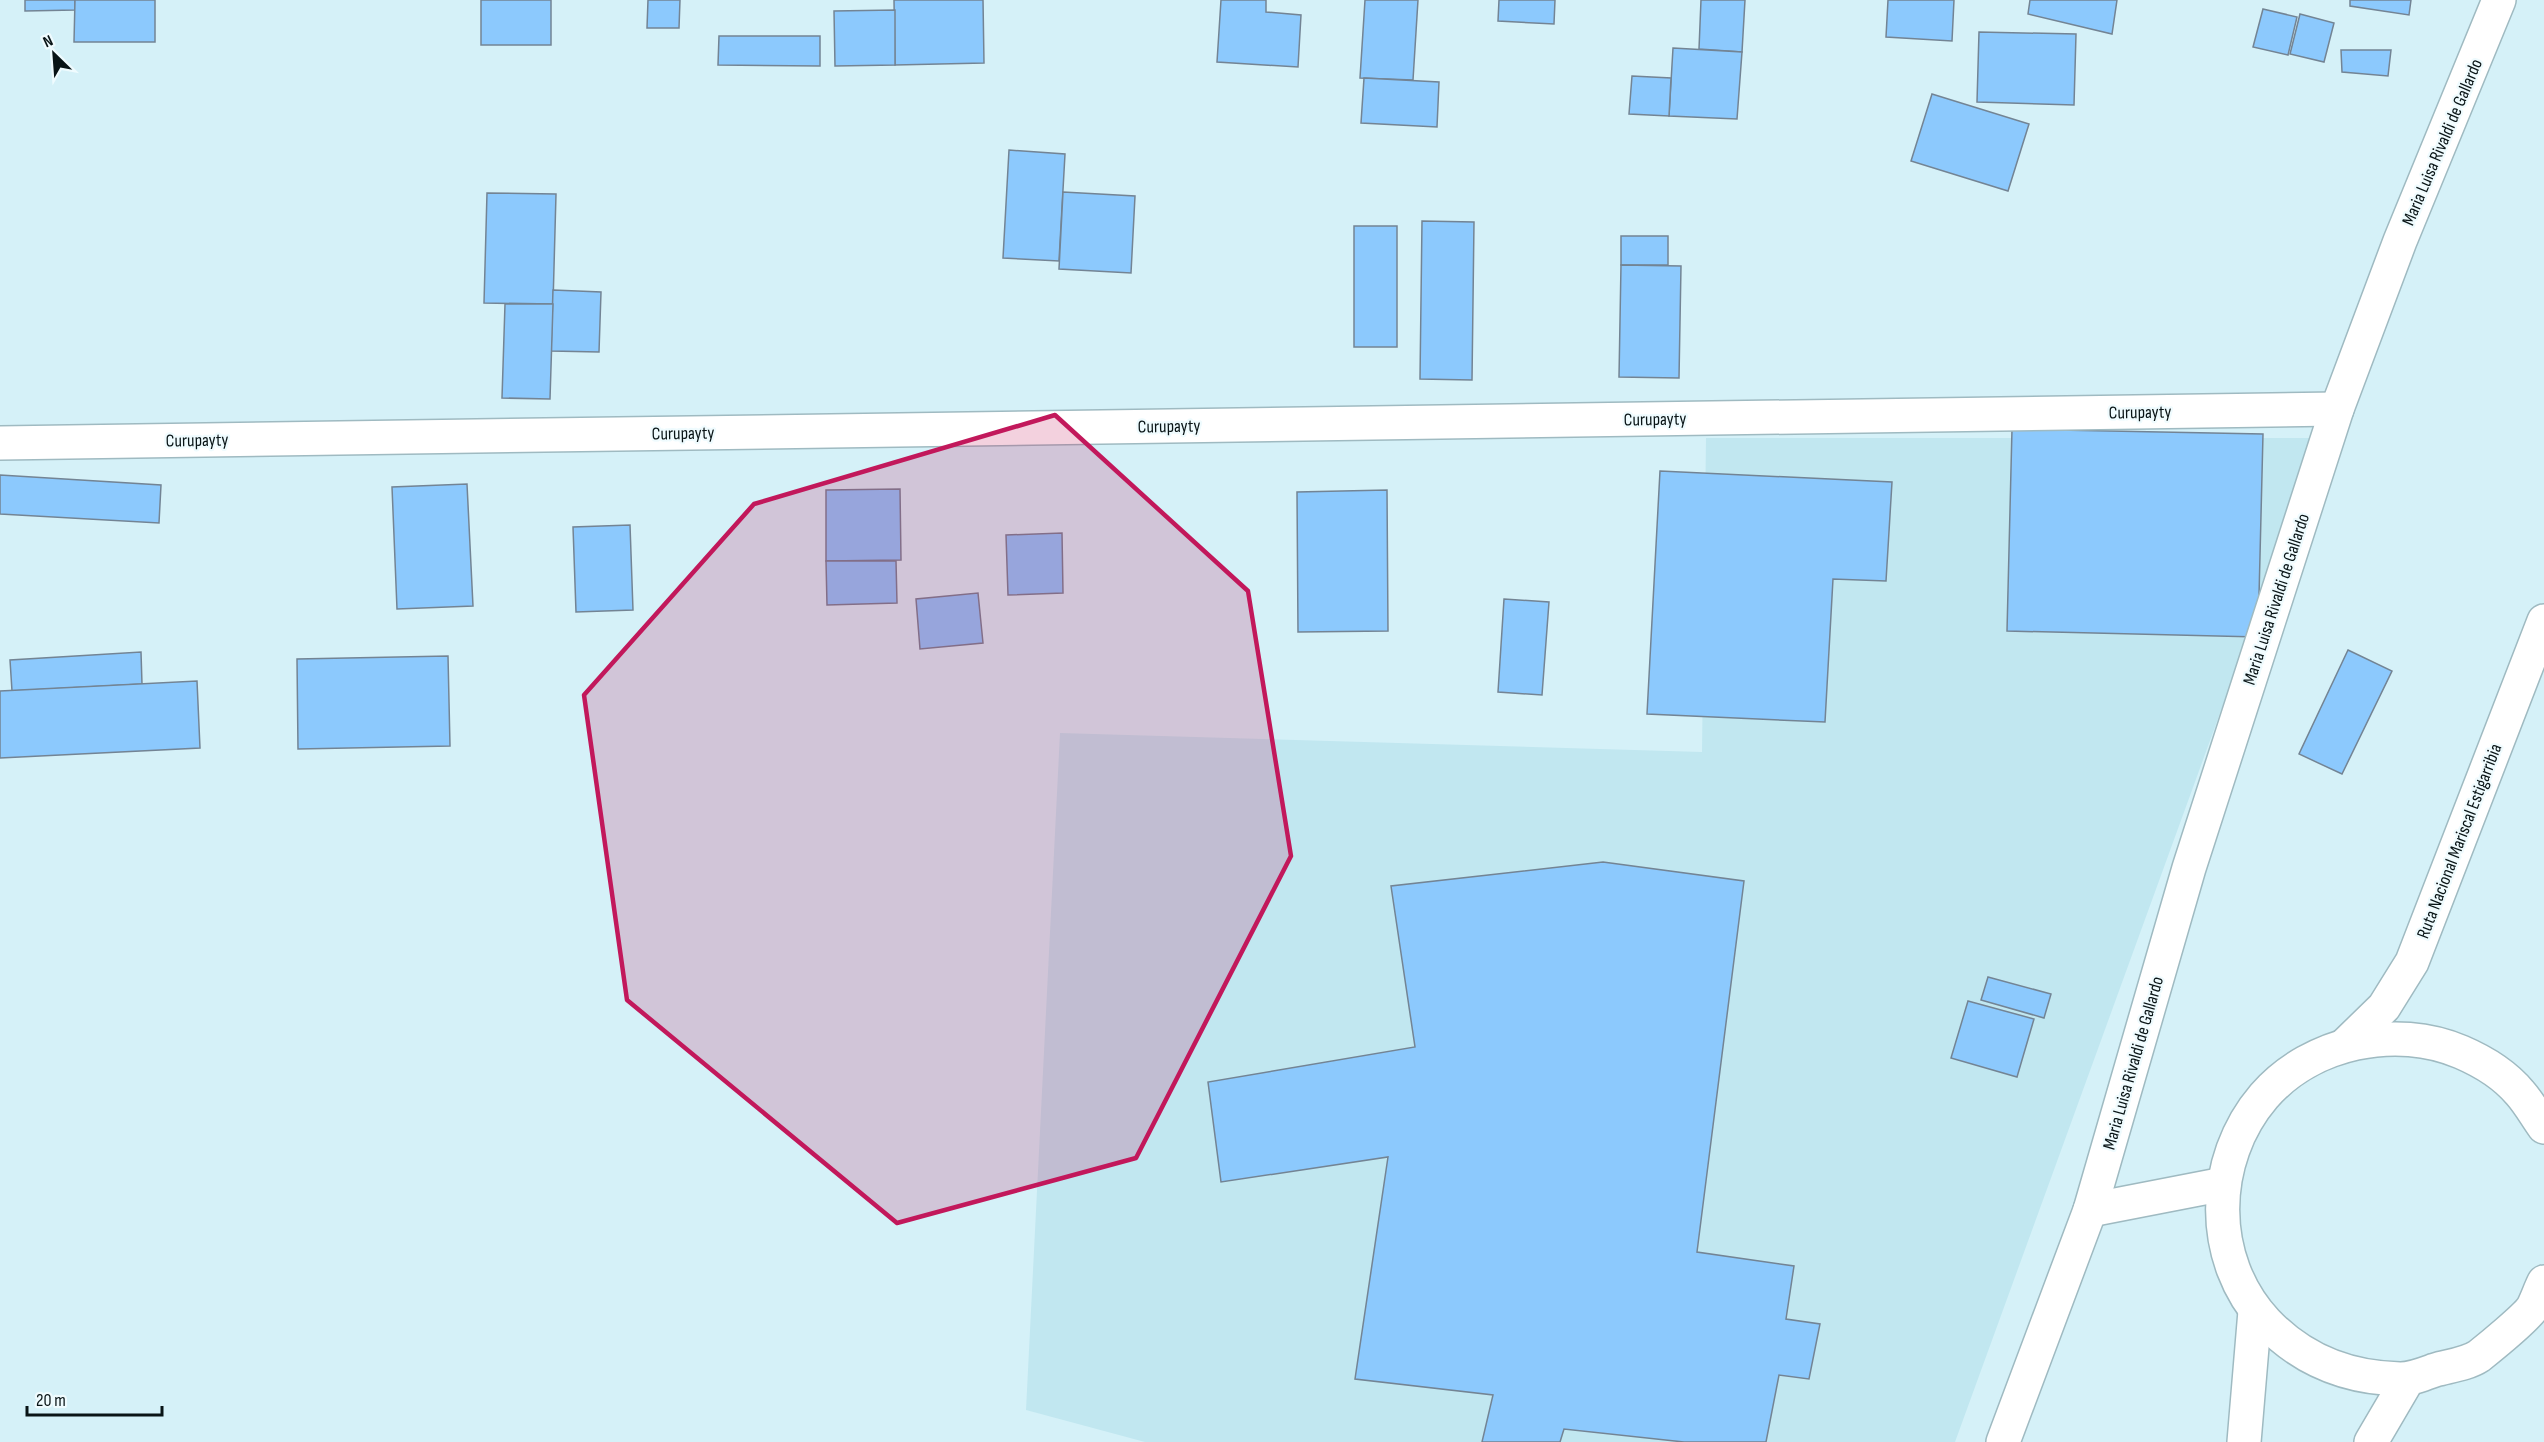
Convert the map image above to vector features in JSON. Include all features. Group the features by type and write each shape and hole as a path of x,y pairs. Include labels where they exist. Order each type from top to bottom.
{"main road":[{"name":"Maria Luisa Rivaldi de Gallardo","path":"2003,1442 2090,1210 2190,868 2337,409 2400,241 2499,0"},
{"name":"Curupayty","path":"0,443 2337,409"},
{"name":"Ruta Nacional Mariscal Estigarribia","path":"2346,1044 2384,1007 2412,962 2544,621"},
{"path":"2544,1127 2520,1092 2483,1062 2440,1043 2393,1037 2346,1044 2301,1064 2264,1096 2238,1137 2224,1184 2222,1211 2224,1237 2241,1288 2255,1311 2279,1336 2307,1356 2339,1370 2373,1378 2408,1379 2477,1357 2532,1309 2544,1282"},
{"path":"2090,1210 2224,1184"},
{"path":"2244,1442 2255,1311"},
{"path":"2371,1442 2408,1379"}],"highlighted area":[{"path":"1055,415 1248,591 1291,856 1136,1158 897,1223 627,1000 584,695 754,504"}],"shaded area":[{"path":"1706,438 2320,438 1955,1442 1145,1442 1026,1410 1060,733 1702,752"}],"building":[{"path":"25,0 75,0 75,10 25,11"},
{"path":"75,0 155,0 155,42 74,42"},
{"path":"481,0 551,0 551,45 481,45"},
{"path":"648,0 680,0 679,28 647,28"},
{"path":"894,0 983,0 984,63 895,65"},
{"path":"1221,0 1266,0 1266,12 1301,15 1298,67 1217,62"},
{"path":"1365,0 1418,0 1413,80 1360,78"},
{"path":"1499,0 1555,0 1554,24 1498,21"},
{"path":"1701,0 1745,0 1742,52 1699,49"},
{"path":"1888,0 1954,0 1952,41 1886,37"},
{"path":"2030,0 2117,0 2112,34 2028,14"},
{"path":"2350,0 2411,0 2409,15 2350,6"},
{"path":"2263,9 2297,17 2288,55 2253,47"},
{"path":"895,10 895,65 835,66 834,11"},
{"path":"2300,14 2334,23 2324,62 2290,54"},
{"path":"1979,32 2076,34 2074,105 1977,102"},
{"path":"719,36 820,36 820,66 718,65"},
{"path":"1673,48 1742,52 1737,119 1669,116"},
{"path":"2341,50 2391,50 2388,76 2342,72"},
{"path":"1632,76 1671,78 1669,116 1629,114"},
{"path":"1364,78 1439,82 1437,127 1361,123"},
{"path":"1932,94 2029,124 2008,191 1911,161"},
{"path":"1009,150 1065,154 1059,261 1003,258"},
{"path":"1063,192 1135,196 1131,273 1059,269"},
{"path":"487,193 556,194 553,304 484,303"},
{"path":"1422,221 1474,222 1472,380 1420,379"},
{"path":"1354,226 1397,226 1397,347 1354,347"},
{"path":"1621,236 1668,236 1668,265 1621,265"},
{"path":"1621,265 1681,266 1679,378 1619,377"},
{"path":"553,290 601,292 599,352 551,351"},
{"path":"505,304 553,304 550,399 502,398"},
{"path":"2012,429 2263,434 2258,637 2007,631"},
{"path":"1660,471 1892,482 1886,581 1833,579 1825,722 1647,714"},
{"path":"0,475 161,485 159,523 0,514"},
{"path":"467,484 473,606 397,609 392,487"},
{"path":"900,489 901,560 826,561 826,490"},
{"path":"1387,490 1388,631 1298,632 1297,492"},
{"path":"630,525 633,610 576,612 573,527"},
{"path":"1062,533 1063,593 1008,595 1006,535"},
{"path":"826,561 896,561 897,603 827,605"},
{"path":"978,593 983,643 920,649 916,599"},
{"path":"1504,599 1549,602 1542,695 1498,692"},
{"path":"2348,650 2392,671 2342,774 2299,754"},
{"path":"141,652 142,684 12,691 10,660"},
{"path":"448,656 450,746 298,749 297,659"},
{"path":"197,681 200,748 0,758 0,691"},
{"path":"1603,862 1744,881 1697,1252 1794,1266 1786,1319 1820,1324 1809,1379 1779,1375 1766,1442 1684,1442 1564,1429 1560,1442 1482,1442 1493,1395 1355,1379 1388,1157 1221,1182 1208,1082 1415,1047 1391,886"},
{"path":"1988,977 2051,994 2044,1018 1981,1000"},
{"path":"1968,1001 2034,1019 2017,1077 1951,1058"}]}
